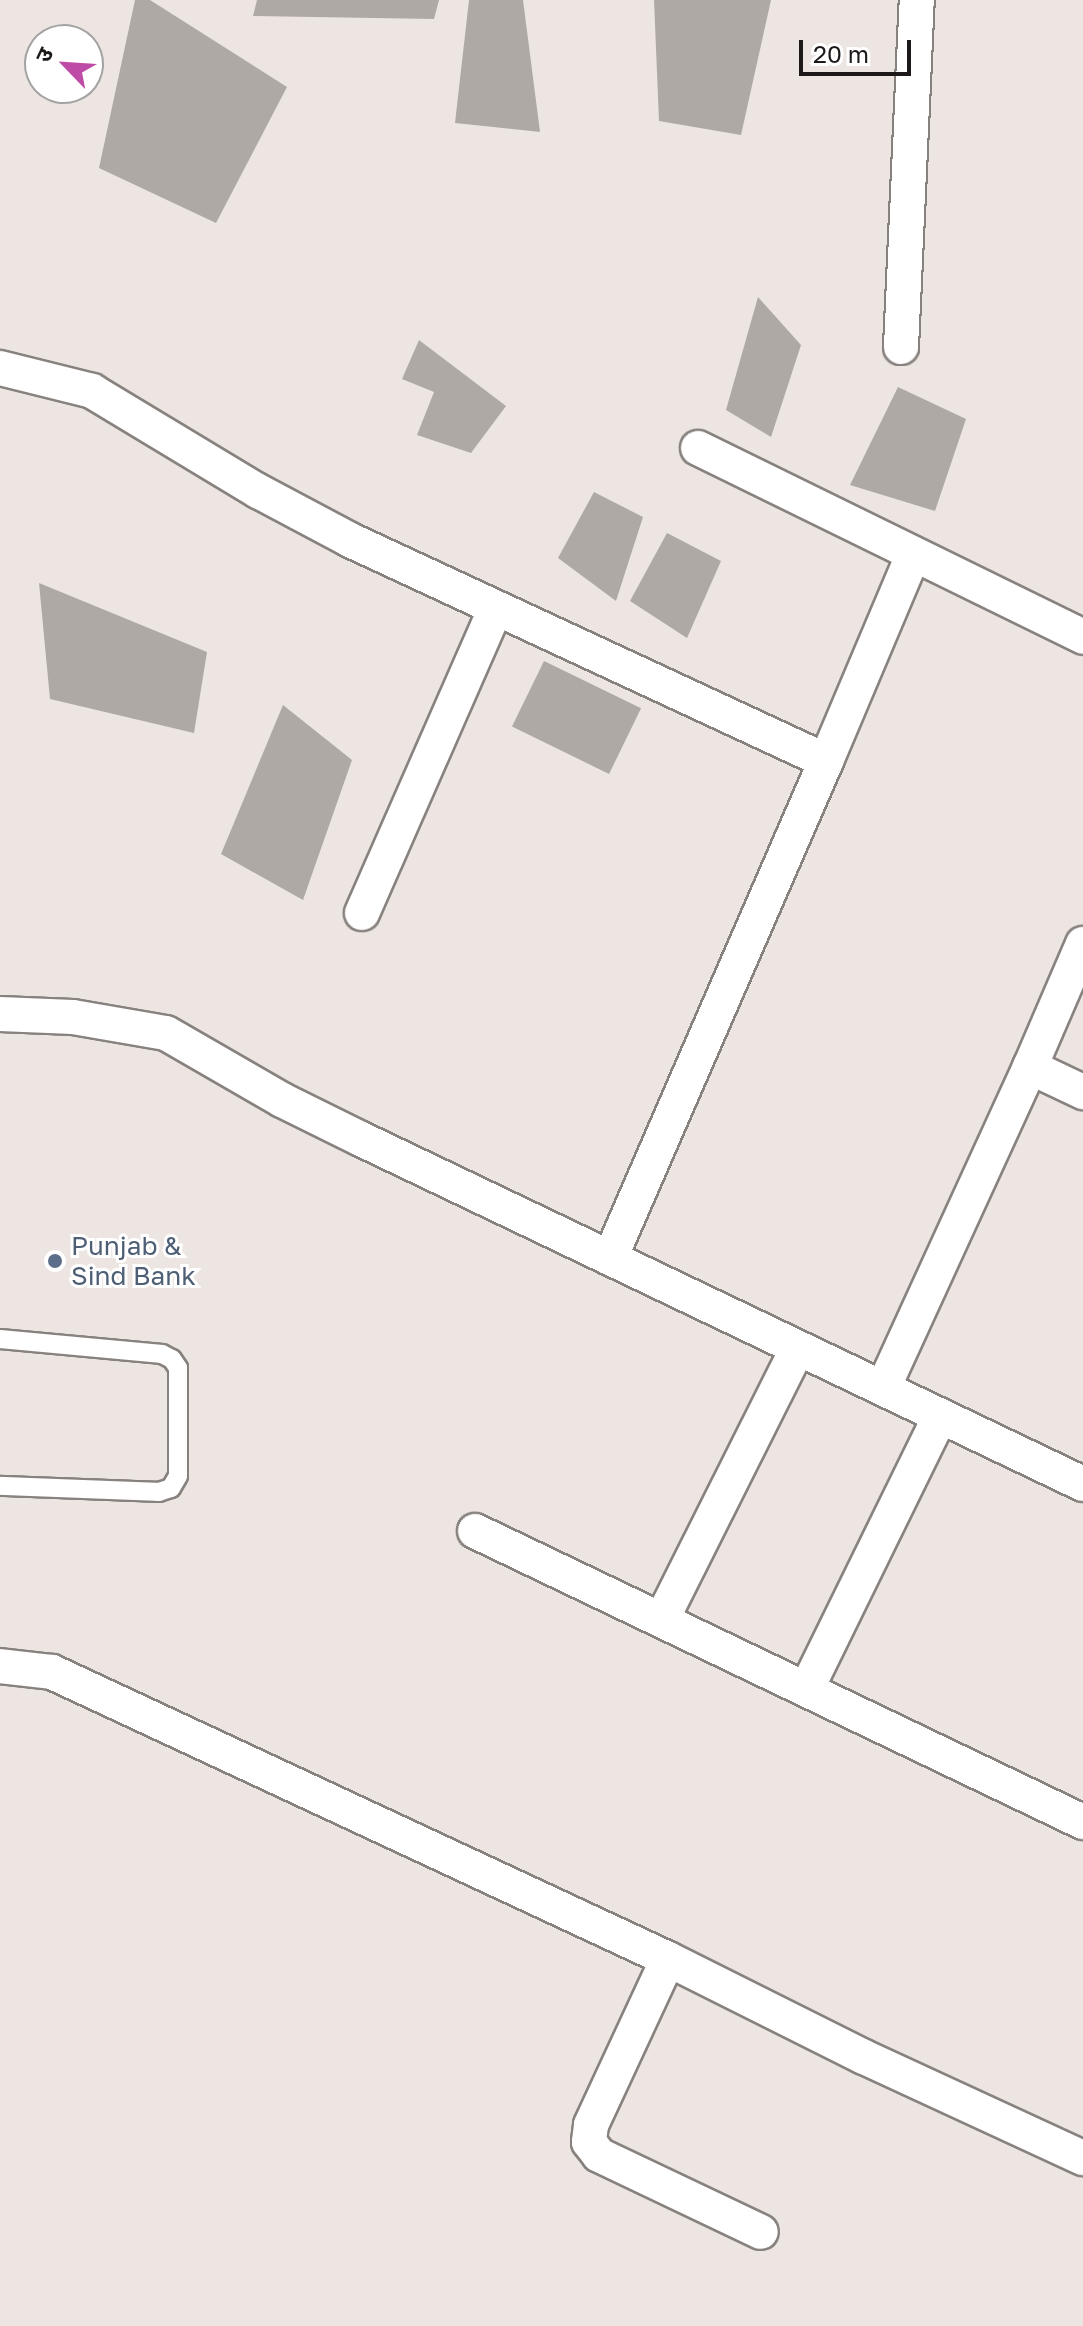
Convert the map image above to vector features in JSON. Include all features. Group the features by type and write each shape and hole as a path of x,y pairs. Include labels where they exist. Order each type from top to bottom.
{"street":[{"path":"901,347 917,0"},
{"path":"0,368 92,391 323,526 826,761"},
{"path":"698,448 1083,637"},
{"path":"610,1258 913,555"},
{"path":"362,913 496,608"},
{"path":"884,1386 1083,944"},
{"path":"0,1014 73,1017 166,1033 282,1100 1083,1484"},
{"path":"1030,1067 1083,1092"},
{"path":"662,1619 797,1349"},
{"path":"807,1688 940,1416"},
{"path":"475,1531 1083,1822"},
{"path":"0,1666 52,1672 668,1959 864,2057 1083,2158"},
{"path":"668,1959 591,2125 589,2142 599,2155 761,2232"}],"lane":[{"path":"0,1339 162,1354 172,1359 178,1368 178,1476 171,1488 159,1492 0,1486"}],"building":[{"path":"135,0 150,0 287,87 216,223 99,168"},
{"path":"257,0 439,0 434,19 253,16"},
{"path":"469,0 523,0 540,132 455,123"},
{"path":"654,0 771,0 741,135 659,121"},
{"path":"758,297 801,345 771,437 726,410"},
{"path":"419,340 506,406 471,453 417,435 434,392 402,379"},
{"path":"898,387 966,419 935,511 850,485"},
{"path":"594,492 643,517 616,601 558,558"},
{"path":"667,533 721,561 687,638 630,601"},
{"path":"39,583 207,652 194,733 50,699"},
{"path":"544,661 641,708 609,774 512,727"},
{"path":"283,705 352,760 303,900 221,854"}],"place":[{"name":"Punjab & Sind Bank","path":"55,1261"}]}
